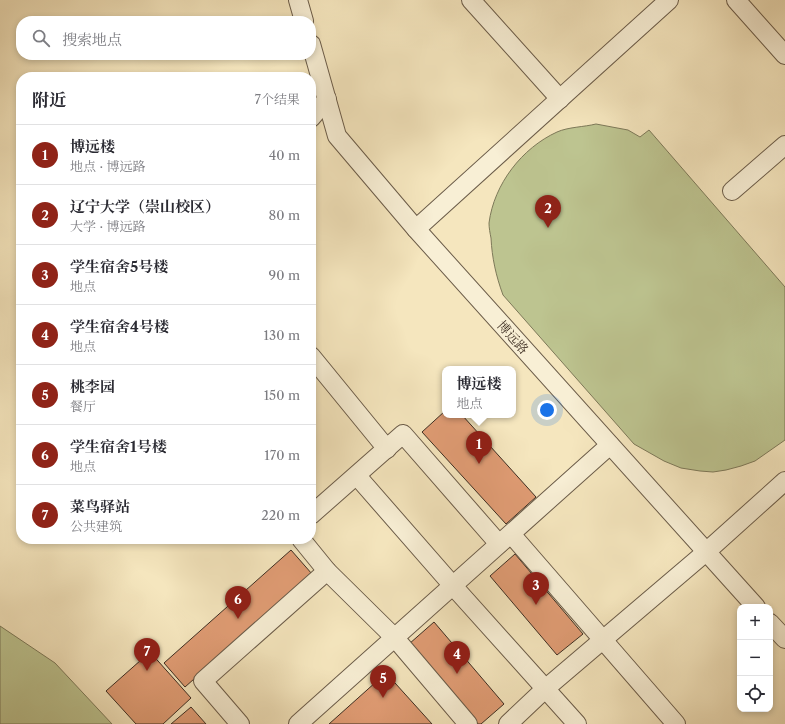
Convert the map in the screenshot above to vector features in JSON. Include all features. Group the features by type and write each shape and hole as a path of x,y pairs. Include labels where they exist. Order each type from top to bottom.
{"street":[{"path":"298,0 303,16"},
{"path":"471,0 560,99"},
{"path":"416,229 669,0"},
{"path":"736,0 785,55"},
{"name":"博远路","path":"316,60 328,99 337,136 416,229 753,604"},
{"path":"316,112 328,99"},
{"path":"732,191 785,145"},
{"path":"316,362 387,449"},
{"path":"316,511 404,434 603,640 676,724"},
{"path":"298,724 610,445"},
{"path":"357,476 577,724"},
{"path":"508,724 545,689 706,552 785,481"},
{"path":"305,544 328,572 395,638 468,724"},
{"path":"240,724 203,681 328,572"},
{"path":"773,626 785,639"}],"green space":[{"path":"596,124 628,130 640,137 649,130 785,287 785,440 755,461 726,470 713,472 700,471 681,468 664,461 634,444 503,295 498,281 492,253 489,223 492,209 503,181 521,158 532,147 544,139 561,130"},
{"path":"0,626 55,663 112,724 0,724"}],"building":[{"path":"442,414 442,418 465,418 536,497 506,524 422,432"},
{"path":"291,550 312,574 185,687 164,663"},
{"path":"515,554 583,634 557,655 490,576"},
{"path":"434,622 504,704 481,724 478,724 409,644"},
{"path":"150,652 191,698 163,724 136,724 106,691"},
{"path":"386,673 432,724 329,724"},
{"path":"191,707 206,724 171,724"}],"place":[{"name":"辽宁大学（崇山校区）","path":"548,228"},
{"name":"博远楼","path":"479,464"},
{"name":"学生宿舍5号楼","path":"536,605"},
{"name":"学生宿舍1号楼","path":"238,619"},
{"name":"菜鸟驿站","path":"147,671"},
{"name":"学生宿舍4号楼","path":"457,674"},
{"name":"桃李园","path":"383,698"}]}
